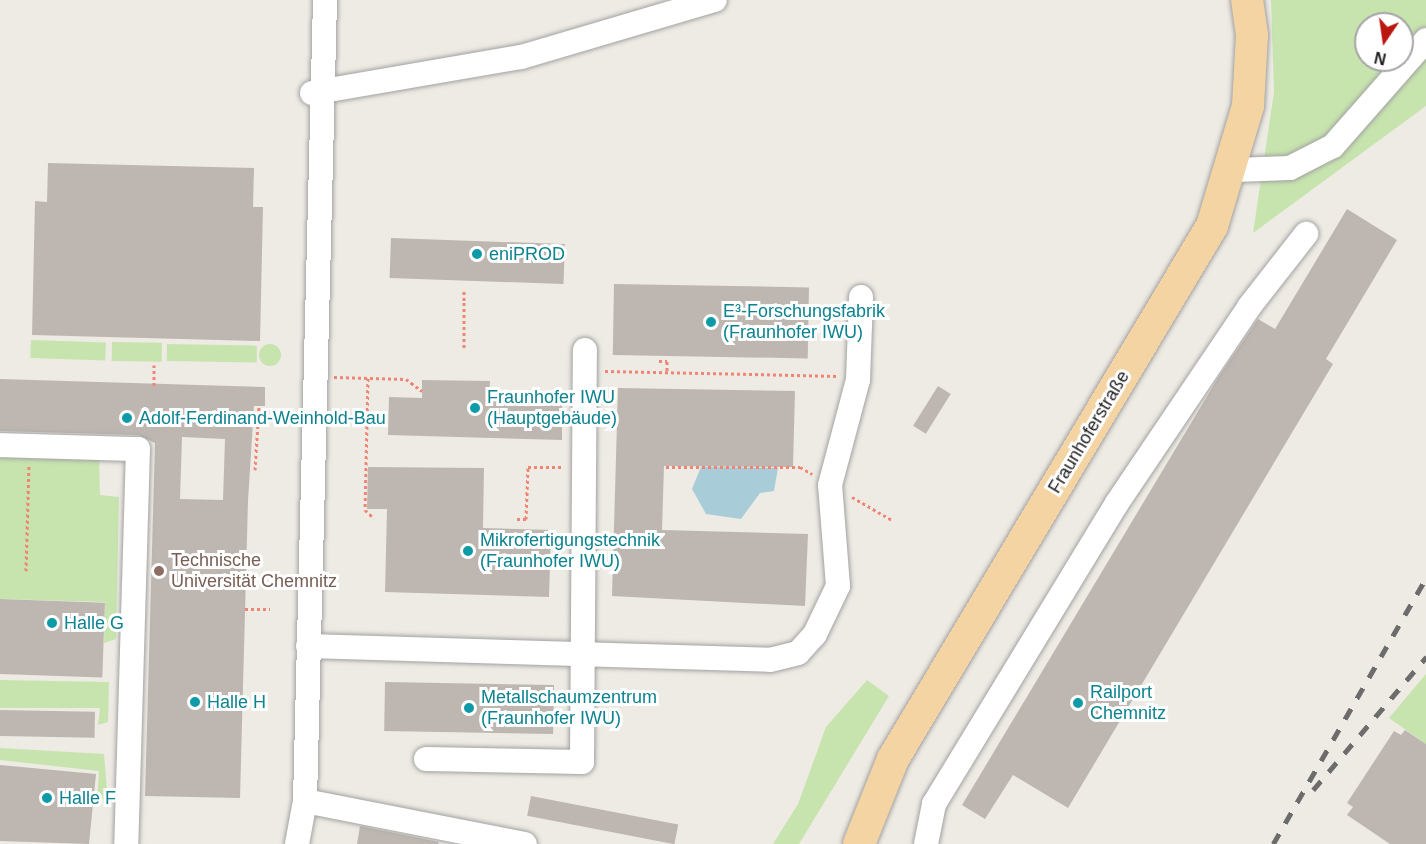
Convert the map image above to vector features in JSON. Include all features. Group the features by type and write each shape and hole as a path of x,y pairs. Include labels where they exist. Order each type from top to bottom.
{"main road":[{"name":"Fraunhoferstraße","path":"859,844 893,759 1191,264 1233,170 1248,106 1252,35 1247,0"}],"street":[{"path":"297,844 304,801 320,287 318,92 326,0"},
{"path":"318,92 568,46 715,0"},
{"path":"1233,170 1290,168 1334,146 1426,40"},
{"path":"926,844 934,804 1117,502 1249,307 1306,234"},
{"path":"308,646 770,660 798,653 815,634 838,586 830,485 858,377 861,297"},
{"path":"426,759 582,762 586,653 585,360"},
{"path":"0,445 138,449 126,844"},
{"path":"304,801 525,844"}],"path":[{"path":"464,290 464,348"},
{"path":"585,360 667,372 858,377"},
{"path":"658,361 668,361 667,372"},
{"path":"154,365 154,386"},
{"path":"317,377 406,380 422,391"},
{"path":"368,378 364,510 374,518"},
{"path":"255,470 259,406"},
{"path":"26,571 29,446"},
{"path":"517,519 526,519 528,467 585,468"},
{"path":"666,467 800,467 892,520"},
{"path":"245,609 270,609"}],"green space":[{"path":"1271,0 1426,0 1426,106 1253,233 1274,92"},
{"path":"31,340 106,343 105,361 30,358"},
{"path":"112,342 162,343 162,362 112,361"},
{"path":"167,344 257,346 257,363 167,361"},
{"path":"270,344 278,347 281,355 278,363 270,366 262,363 259,355 262,347"},
{"path":"0,451 99,454 100,495 119,497 116,639 104,643 105,602 0,599"},
{"path":"1426,674 1426,744 1389,718"},
{"path":"0,680 109,682 108,722 98,725 100,708 0,708"},
{"path":"867,680 889,696 799,844 773,844 798,804 826,727"},
{"path":"0,748 104,754 108,802 97,802 99,771 0,760"}],"water":[{"path":"701,467 778,468 774,491 760,493 741,519 706,514 692,489"}],"building":[{"path":"48,163 254,168 253,207 263,207 260,341 32,335 35,201 47,202"},
{"path":"1347,209 1397,240 1326,359 1333,364 1068,808 1013,775 985,819 962,805 1218,378 1258,319 1275,329"},
{"name":"eniPROD","path":"391,238 565,244 563,284 390,278"},
{"name":"E³-Forschungsfabrik (Fraunhofer IWU)","path":"614,284 809,287 808,358 613,355"},
{"name":"Halle H","path":"0,379 265,387 265,406 254,406 248,501 240,798 145,796 155,443 138,435 0,431","holes":["182,437 225,439 223,500 180,499"]},
{"name":"Fraunhofer IWU (Hauptgebäude)","path":"422,380 490,381 489,399 562,400 562,440 388,435 389,397 422,398"},
{"path":"938,386 951,394 926,434 913,426"},
{"path":"618,388 795,391 793,467 664,466 662,530 808,534 805,606 612,596"},
{"name":"Mikrofertigungstechnik (Fraunhofer IWU)","path":"368,467 484,468 483,528 551,530 549,597 385,592 387,509 367,509"},
{"name":"Halle G","path":"0,599 105,603 102,678 0,674"},
{"name":"Metallschaumzentrum (Fraunhofer IWU)","path":"385,682 554,685 553,734 384,731"},
{"path":"0,710 95,712 95,738 0,736"},
{"path":"1405,730 1426,744 1426,844 1390,844 1347,815 1353,807 1347,803 1394,731 1401,735"},
{"name":"Halle F","path":"0,765 96,774 89,844 0,841"},
{"path":"531,796 678,825 673,844 527,816"},
{"path":"360,826 439,842 438,844 357,844"}],"railway":[{"path":"1273,844 1426,578"},
{"path":"1313,790 1426,657"}],"place":[{"name":"eniPROD","path":"477,254"},
{"name":"E³-Forschungsfabrik (Fraunhofer IWU)","path":"711,322"},
{"name":"Fraunhofer IWU (Hauptgebäude)","path":"475,408"},
{"name":"Adolf-Ferdinand-Weinhold-Bau","path":"127,418"},
{"name":"Mikrofertigungstechnik (Fraunhofer IWU)","path":"468,551"},
{"name":"Technische Universität Chemnitz","path":"159,571"},
{"name":"Halle G","path":"52,623"},
{"name":"Halle H","path":"195,702"},
{"name":"Railport Chemnitz","path":"1078,703"},
{"name":"Metallschaumzentrum (Fraunhofer IWU)","path":"469,708"},
{"name":"Halle F","path":"47,798"}]}
